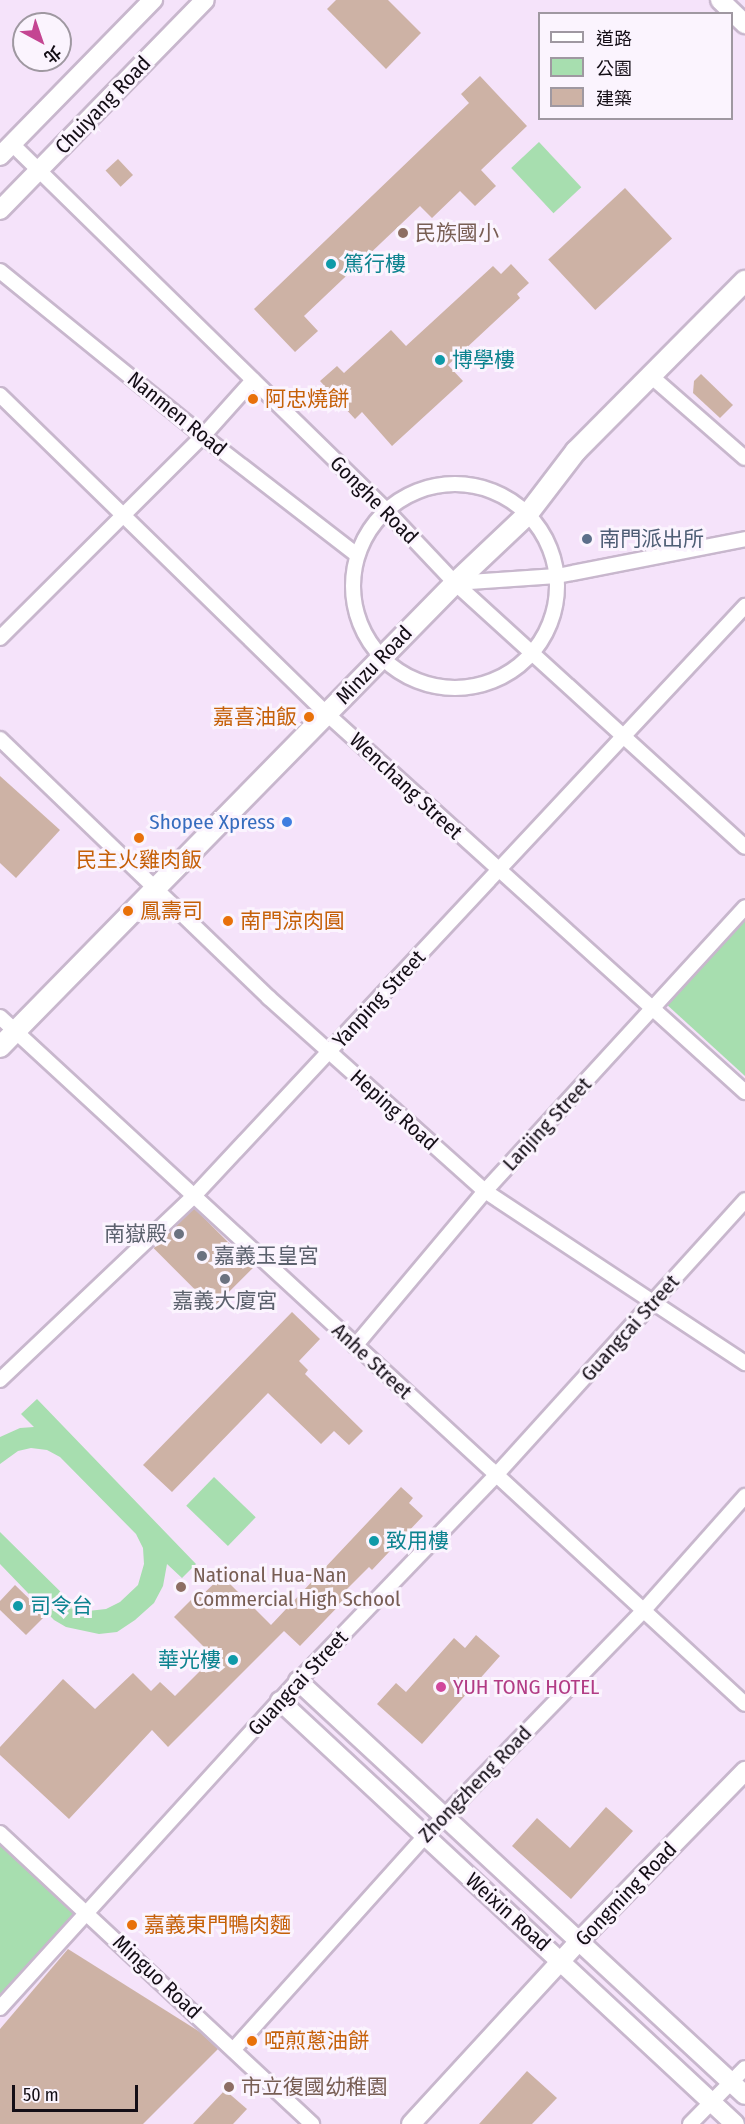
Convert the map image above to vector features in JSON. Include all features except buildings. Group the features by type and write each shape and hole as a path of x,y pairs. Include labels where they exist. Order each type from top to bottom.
{"main road":[{"name":"Minzu Road","path":"0,1047 455,583 527,515 576,451 652,377 745,280"}],"street":[{"name":"Chuiyang Road","path":"6,150 153,0"},
{"name":"Chuiyang Road","path":"0,210 205,0"},
{"path":"720,0 732,12"},
{"path":"733,12 745,24"},
{"name":"Gonghe Road","path":"6,150 39,170 386,510 455,583 745,847"},
{"name":"Nanmen Road","path":"0,271 203,436 357,555"},
{"path":"652,377 745,458"},
{"path":"0,638 203,436 253,380"},
{"name":"Wenchang Street","path":"0,395 124,513 327,714 745,1092"},
{"path":"443,484 454,484 475,485 505,496 527,515 544,534 553,554 557,576 556,604 547,630 532,653 507,674 477,686 445,688 414,680 383,656 367,640 356,613 352,583 357,555 368,531 386,510 412,493 443,484"},
{"path":"455,583 557,576 745,539"},
{"name":"Yanping Street","path":"0,1380 193,1197 745,606"},
{"name":"Heping Road","path":"0,739 157,887 269,998 485,1191 745,1363"},
{"name":"Lanjing Street","path":"355,1346 485,1191 745,908"},
{"name":"Anhe Street","path":"0,1017 745,1704"},
{"name":"Guangcai Street","path":"0,2008 298,1681 496,1475 745,1200"},
{"name":"Zhongzheng Road","path":"234,2049 444,1815 643,1611 745,1496"},
{"name":"Weixin Road","path":"298,1681 745,2095"},
{"name":"Weixin Road","path":"280,1701 424,1837 562,1960 735,2124"},
{"name":"Gongming Road","path":"411,2124 579,1941 745,1771"},
{"name":"Minguo Road","path":"0,1833 312,2124"},
{"path":"690,2124 745,2068"}],"green space":[{"path":"539,142 581,187 553,213 511,168"},
{"path":"745,916 745,1076 665,1003"},
{"path":"37,1399 196,1564 182,1578 167,1564 163,1586 154,1603 117,1632 99,1634 66,1627 54,1620 0,1564 0,1532 75,1606 88,1611 106,1609 120,1602 138,1585 144,1564 143,1548 136,1534 60,1457 47,1450 31,1448 18,1451 0,1464 0,1437 20,1428 34,1427 21,1414"},
{"path":"214,1477 256,1517 228,1546 186,1506"},
{"path":"0,1841 87,1913 0,1996"}],"place":[{"name":"民族國小","path":"403,233"},
{"name":"篤行樓","path":"331,264"},
{"name":"博學樓","path":"440,360"},
{"name":"阿忠燒餅","path":"253,399"},
{"name":"南門派出所","path":"587,539"},
{"name":"嘉喜油飯","path":"309,717"},
{"name":"Shopee Xpress","path":"287,822"},
{"name":"民主火雞肉飯","path":"139,838"},
{"name":"鳳壽司","path":"128,911"},
{"name":"南門涼肉圓","path":"228,921"},
{"name":"南嶽殿","path":"179,1234"},
{"name":"嘉義玉皇宮","path":"202,1256"},
{"name":"嘉義大廈宮","path":"225,1279"},
{"name":"致用樓","path":"374,1541"},
{"name":"National Hua-Nan Commercial High School","path":"181,1587"},
{"name":"司令台","path":"18,1606"},
{"name":"華光樓","path":"233,1660"},
{"name":"YUH TONG HOTEL","path":"441,1687"},
{"name":"嘉義東門鴨肉麵","path":"132,1925"},
{"name":"啞煎蔥油餅","path":"252,2041"},
{"name":"市立復國幼稚園","path":"229,2087"}]}
